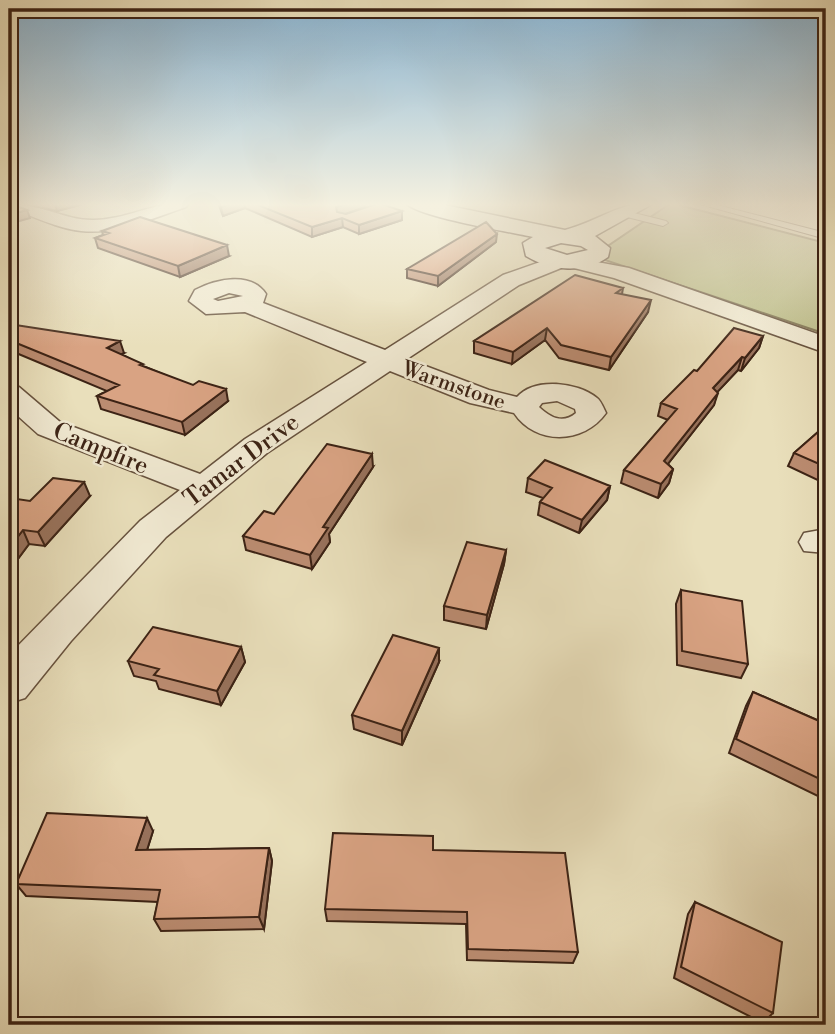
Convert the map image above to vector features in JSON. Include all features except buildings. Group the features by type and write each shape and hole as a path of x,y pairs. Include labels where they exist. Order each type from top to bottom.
{"street":[{"name":"Tamar Drive","path":"511,280 531,251"},
{"path":"539,251 565,261 621,274 826,345"},
{"path":"565,261 589,259 598,251"},
{"path":"601,251 621,274"},
{"name":"Tamar Drive","path":"9,685 127,555 203,487 256,446 511,280 565,261"},
{"name":"Warmstone","path":"247,304 480,397 524,407"},
{"name":"Campfire","path":"9,393 49,428 203,487"}],"green space":[{"path":"600,251 826,251 826,334 593,256"}]}
